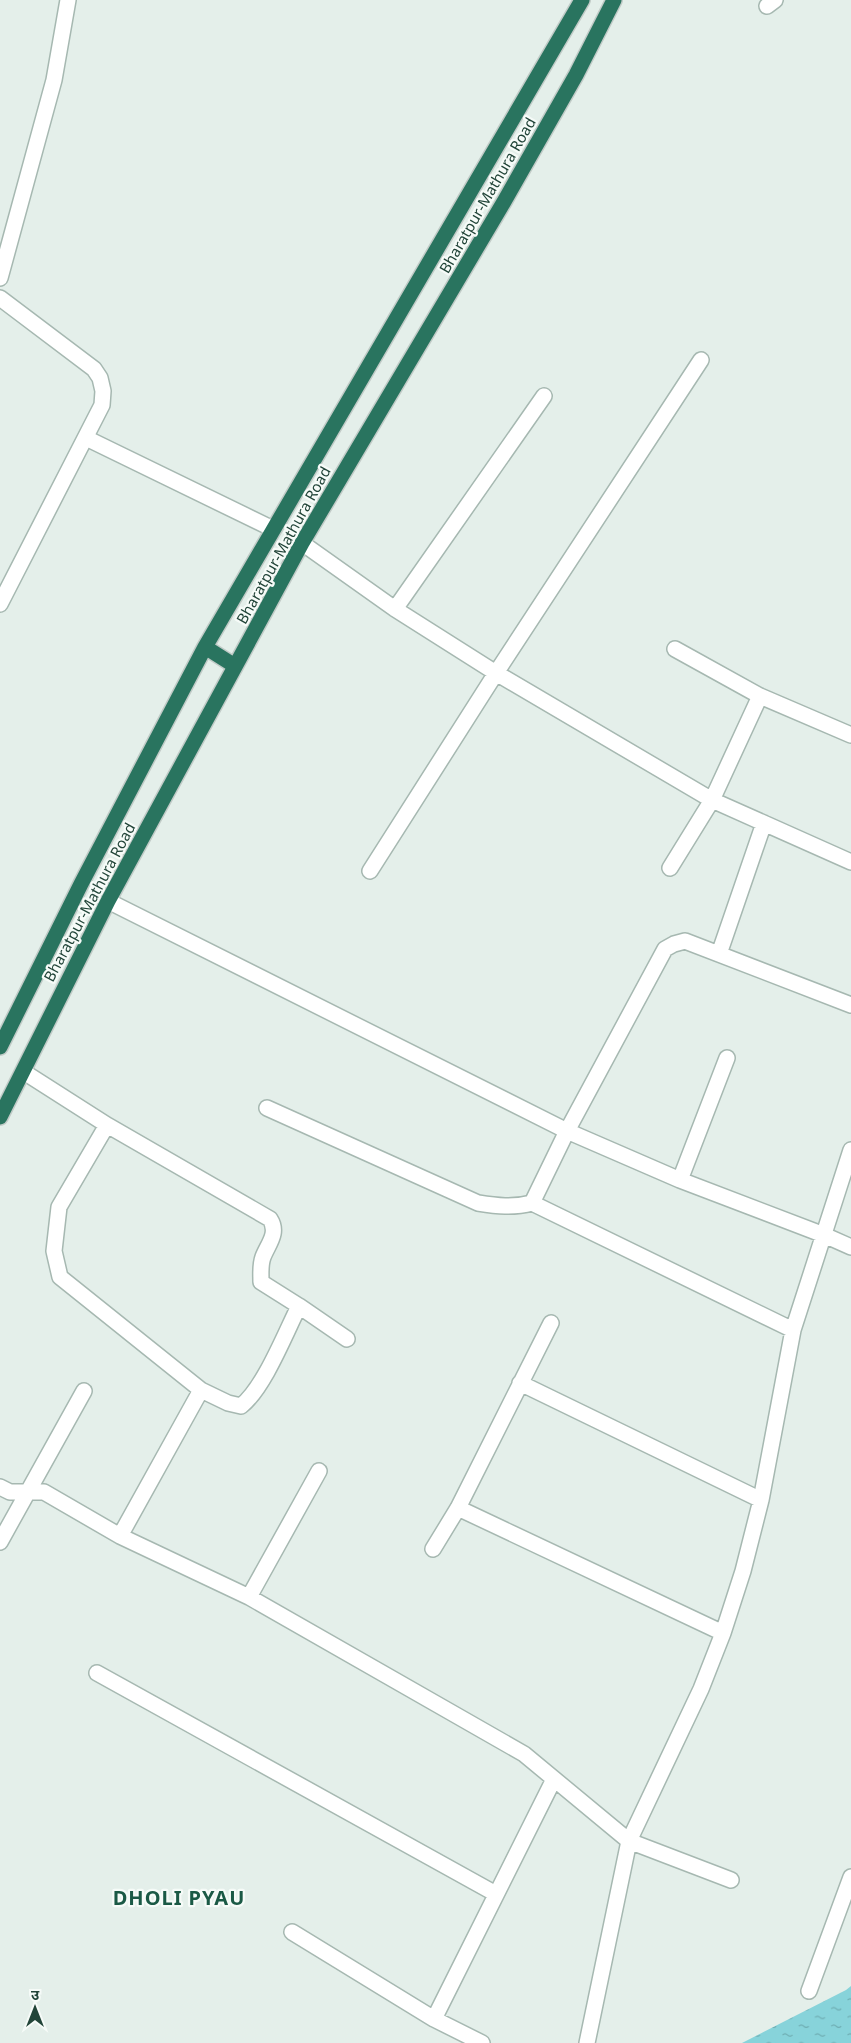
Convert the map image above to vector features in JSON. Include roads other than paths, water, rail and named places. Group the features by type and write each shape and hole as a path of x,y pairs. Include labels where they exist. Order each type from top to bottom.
{"highway":[{"name":"Bharatpur-Mathura Road","path":"0,1046 80,884 205,647 582,0"},
{"name":"Bharatpur-Mathura Road","path":"0,1117 108,901 302,543 505,200 576,75 614,0"},
{"path":"205,647 235,666"}],"street":[{"path":"0,278 54,80 68,0"},
{"path":"0,298 94,369 100,378 103,391 102,405 0,604"},
{"path":"370,871 496,672 700,360"},
{"path":"396,609 544,396"},
{"path":"86,438 274,529"},
{"path":"302,543 396,609 496,672 712,800 851,862"},
{"path":"675,649 760,696 851,735"},
{"path":"670,868 712,800 760,696"},
{"path":"719,954 764,823"},
{"path":"108,901 567,1131 680,1180 824,1234 851,1247"},
{"path":"532,1203 567,1131 665,949 685,941 851,1005"},
{"path":"680,1180 727,1058"},
{"path":"24,1072 107,1124 270,1219 274,1225 274,1236 263,1258 260,1271 261,1282 347,1339"},
{"path":"267,1108 478,1204 517,1207 532,1203 793,1330"},
{"path":"107,1124 59,1207 54,1251 60,1277 201,1390 241,1406 250,1399 259,1387 299,1306"},
{"path":"587,2043 629,1841 701,1689 723,1633 743,1571 761,1500 793,1330 851,1150"},
{"path":"433,1549 458,1508 551,1324"},
{"path":"520,1384 761,1500"},
{"path":"120,1536 201,1390"},
{"path":"0,1542 84,1391"},
{"path":"249,1597 320,1471"},
{"path":"0,1487 10,1492 44,1492 120,1536 249,1597 524,1754 629,1841 731,1880"},
{"path":"458,1508 723,1633"},
{"path":"98,1673 496,1894"},
{"path":"434,2019 554,1779"},
{"path":"808,1991 851,1877"},
{"path":"292,1932 434,2019 482,2043"}],"water":[{"path":"851,1986 851,2043 742,2043 846,1990"}],"district":[{"name":"DHOLI PYAU","path":"179,1897"}]}
